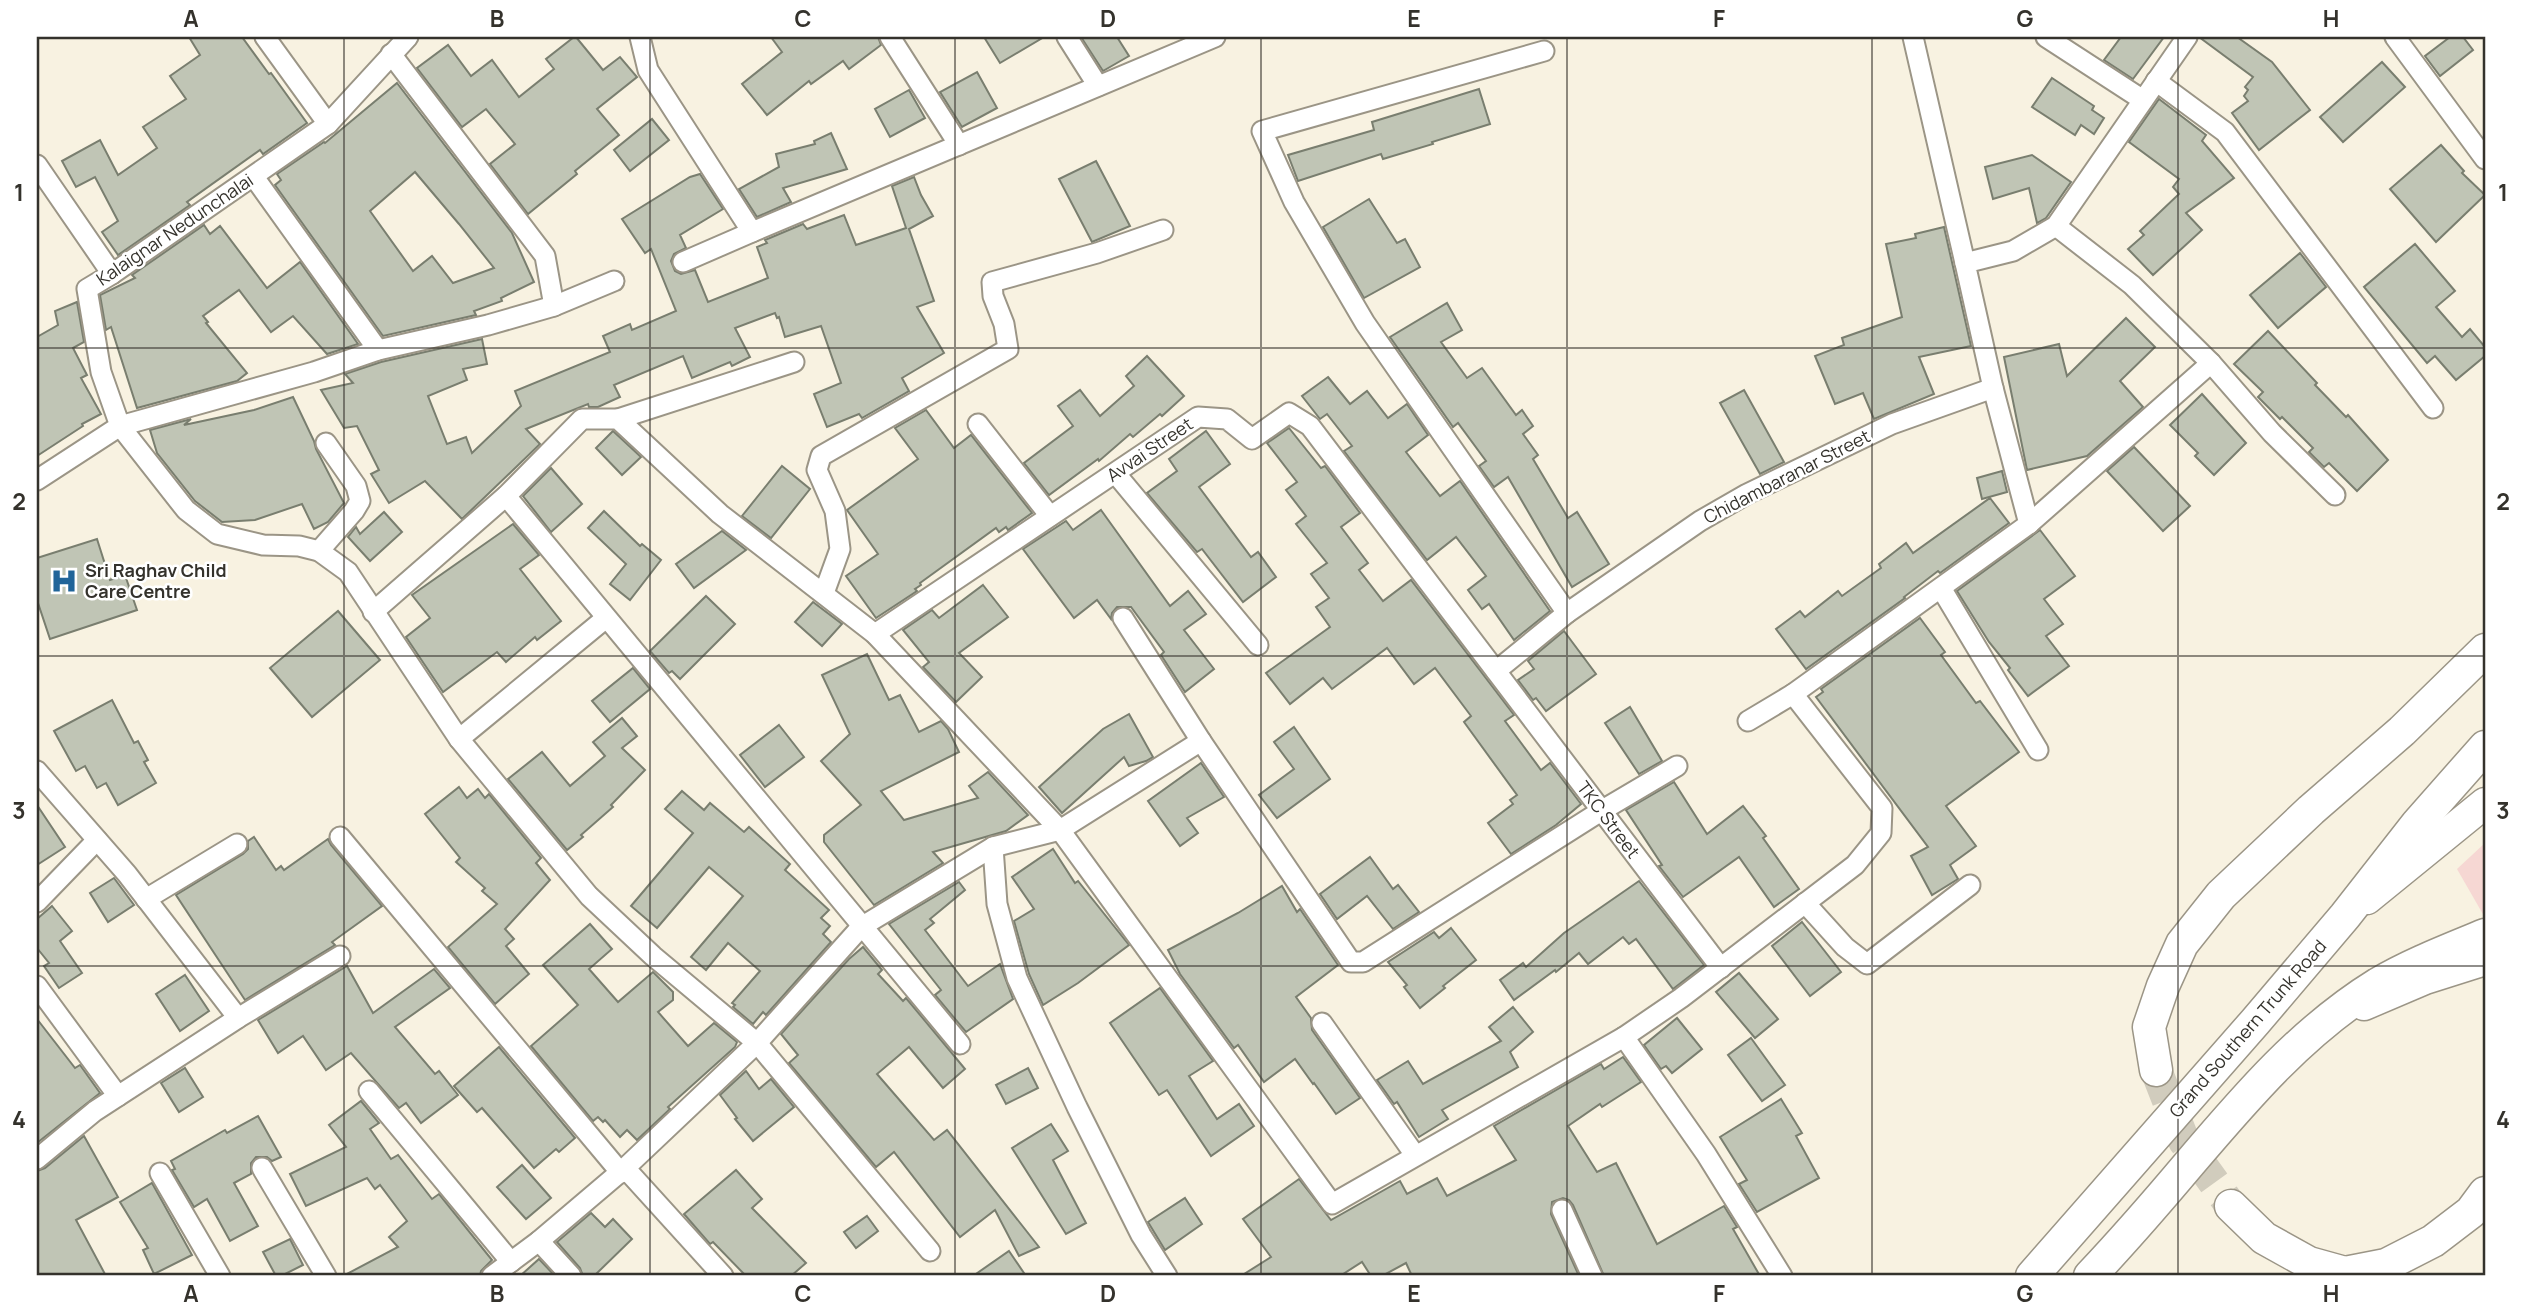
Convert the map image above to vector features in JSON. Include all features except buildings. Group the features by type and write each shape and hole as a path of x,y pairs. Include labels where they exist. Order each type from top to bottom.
{"highway":[{"path":"2156,1070 2149,1027 2163,986 2182,944 2221,895 2311,810 2402,731 2485,650"},
{"path":"2345,916 2417,824 2485,747"},
{"name":"Grand Southern Trunk Road","path":"2032,1276 2345,916"},
{"path":"2090,1276 2283,1058 2326,1021 2379,984 2435,955 2485,935"},
{"path":"2231,1206 2264,1238 2309,1263 2345,1273 2386,1265 2433,1241 2471,1212 2485,1193"}],"main road":[{"name":"Grand Southern Trunk Road","path":"2345,916 2485,803"},
{"path":"2326,1021 2425,979 2485,960"}],"street":[{"path":"265,37 328,124"},
{"name":"Kalaignar Nedunchalai","path":"120,426 101,373 87,289 328,124 408,37"},
{"path":"640,37 648,70 752,232"},
{"path":"890,37 959,145"},
{"path":"1068,37 1098,86"},
{"path":"683,262 1215,37"},
{"path":"1913,37 1993,388 2029,524"},
{"path":"2046,37 2143,100"},
{"path":"1965,263 2013,251 2056,226 2187,37"},
{"path":"2395,37 2485,159"},
{"path":"1544,51 1262,131 1294,202 1365,323 1567,613"},
{"path":"391,54 545,256 554,306"},
{"path":"2156,81 2225,132 2433,408"},
{"path":"37,165 112,274"},
{"path":"254,177 378,351"},
{"path":"2056,226 2132,285 2211,363 2272,433 2335,495"},
{"path":"824,593 840,549 835,511 817,470 821,456 1008,349 1004,324 993,296 992,282 1097,253 1163,230"},
{"path":"37,480 120,426 314,372 378,351 554,306 614,281"},
{"path":"373,612 506,496 582,419 618,419 794,362"},
{"path":"1748,721 1793,694 2029,524 2211,363"},
{"name":"Chidambaranar Street","path":"1496,671 1567,613 1700,521 1747,494 1892,424 1993,388"},
{"name":"Avvai Street","path":"876,634 1198,417 1227,419 1252,439 1289,412 1310,426 1496,671"},
{"path":"618,419 720,514 876,634 1060,830 1332,1204 1624,1037 1721,968 1855,865 1881,833 1882,808 1793,694"},
{"path":"978,424 1050,516"},
{"path":"120,426 186,510 217,534 263,545 319,551 348,572 458,739 589,896 653,956 757,1043 930,1251"},
{"path":"319,551 360,501 356,486 326,443"},
{"path":"1116,474 1258,645"},
{"path":"506,496 960,1044"},
{"path":"1941,587 2038,750"},
{"path":"458,739 606,618"},
{"path":"1123,618 1201,741 1347,958 1357,963 1363,962 1677,766"},
{"name":"TKC Street","path":"1496,671 1721,968"},
{"path":"492,1276 623,1171 757,1043 861,927 993,847 1060,830 1201,741"},
{"path":"37,771 146,899 238,1018"},
{"path":"340,837 623,1171 723,1276"},
{"path":"37,902 97,840"},
{"path":"146,899 237,844"},
{"path":"993,847 997,904 1017,978 1141,1235 1167,1276"},
{"path":"1805,903 1845,947 1867,964 1970,885"},
{"path":"37,1159 95,1111 238,1018 340,956"},
{"path":"37,986 118,1096"},
{"path":"1322,1023 1415,1155"},
{"path":"1624,1037 1706,1154 1782,1276"},
{"path":"369,1091 511,1262"},
{"path":"262,1168 326,1276"},
{"path":"160,1173 220,1276"},
{"path":"1562,1210 1592,1276"},
{"path":"539,1241 571,1276"}],"shaded area":[{"path":"2485,843 2485,915 2484,916 2457,869"}],"tunnel":[{"path":"2156,1070 2184,1141 2231,1206"}],"place":[{"name":"Sri Raghav Child Care Centre","path":"64,581"}]}
